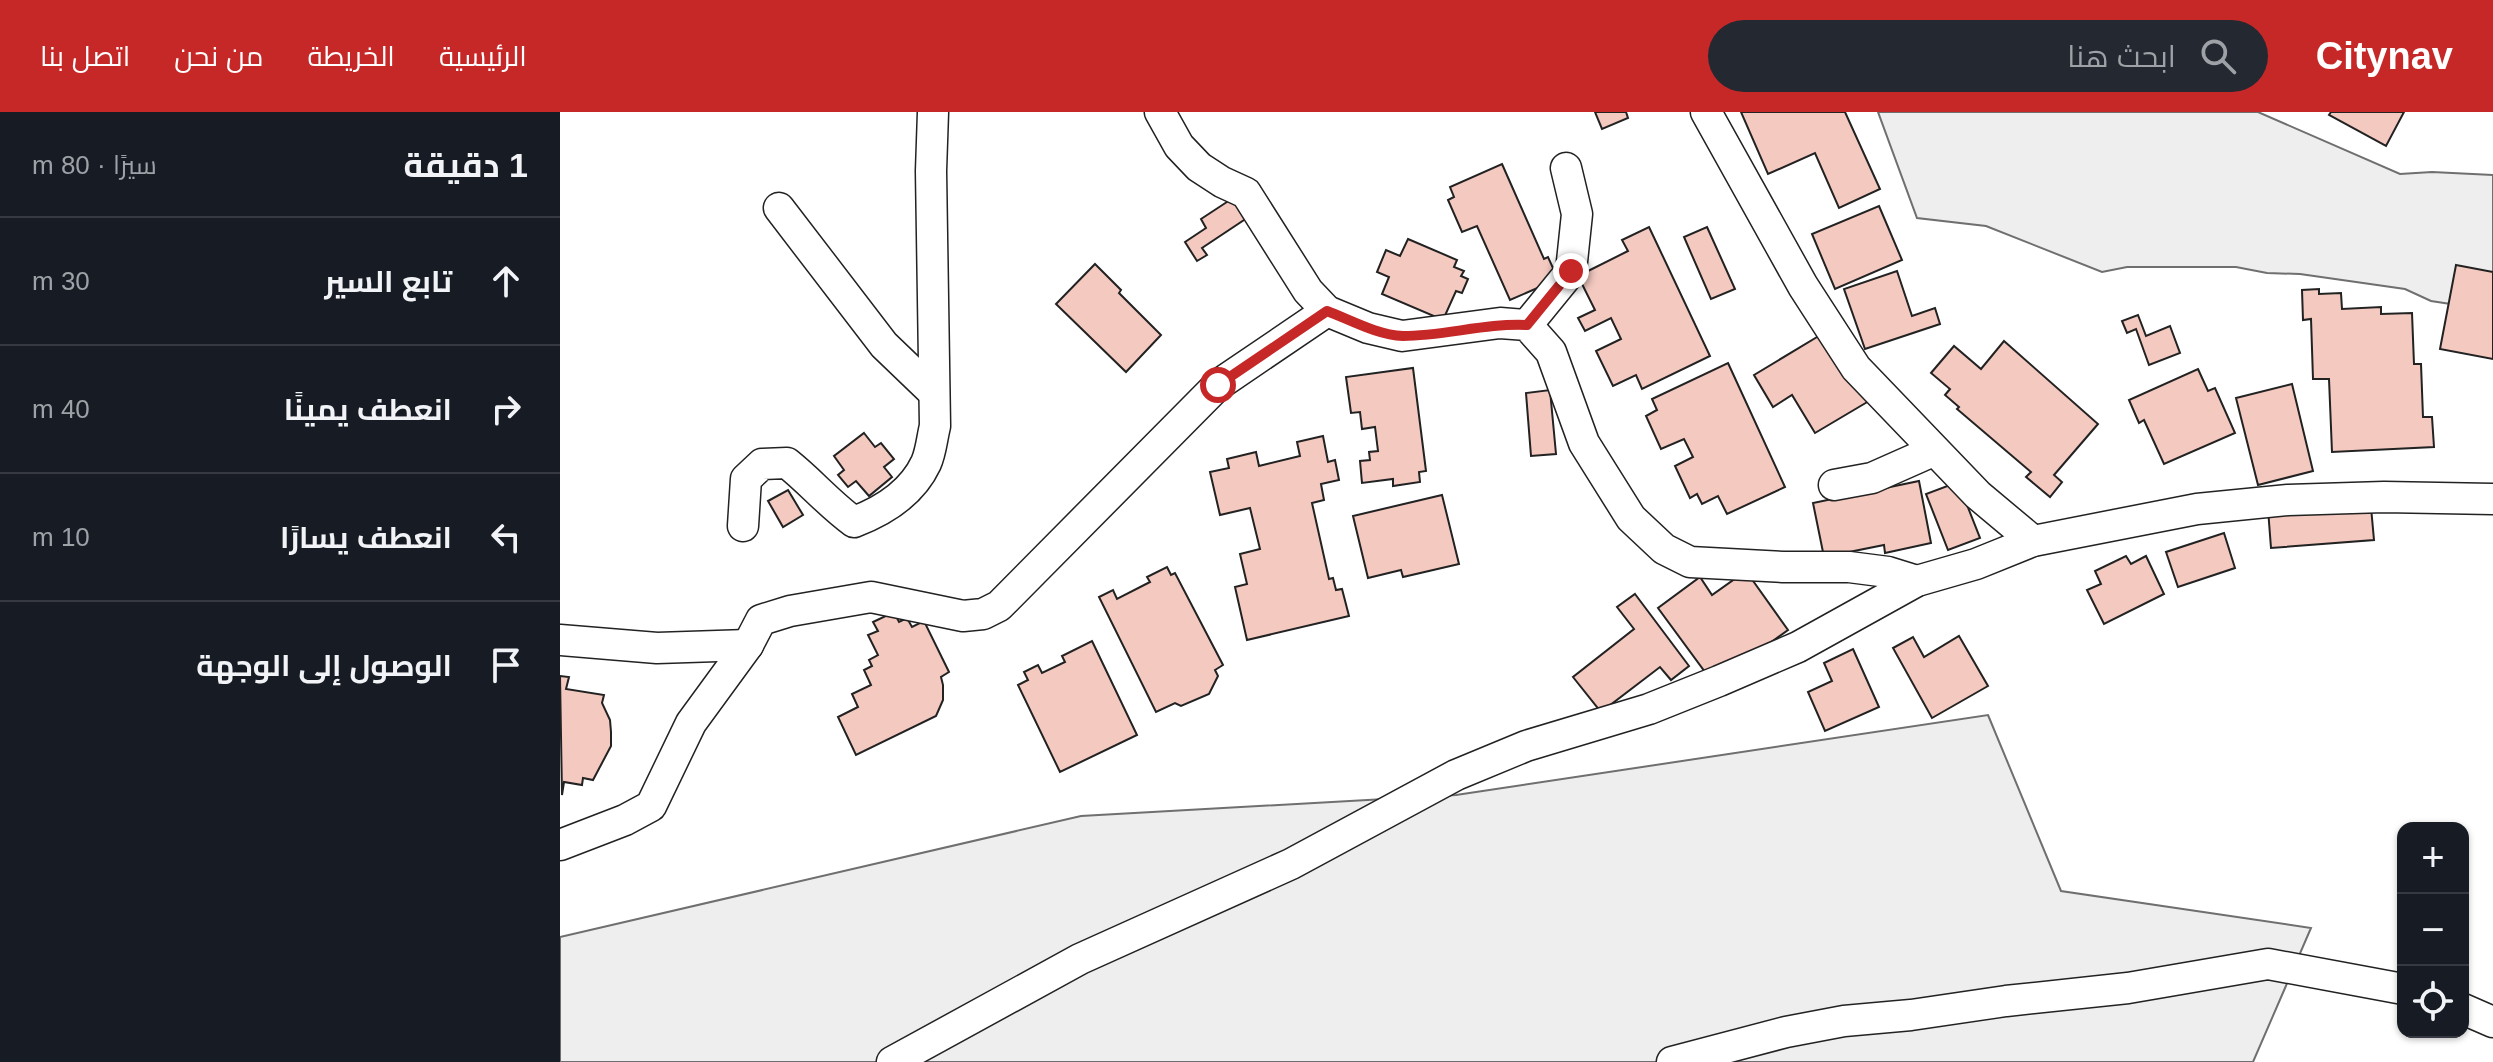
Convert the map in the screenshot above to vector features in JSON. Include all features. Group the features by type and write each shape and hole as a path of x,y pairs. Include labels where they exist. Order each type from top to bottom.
{"street":[{"path":"1160,112 1179,146 1199,167 1246,193 1308,291 1327,311 1368,328 1402,336 1500,323 1527,325 1551,352 1584,443 1631,518 1664,549 1690,562 1849,567 1888,572 1917,581"},
{"path":"1706,112 1803,286 1856,368 1978,495 2033,541"},
{"path":"743,526 746,479 762,464 787,463 807,479 828,503 854,522 879,513 906,491 926,463 935,426 927,119"},
{"path":"1527,325 1571,271 1577,214 1566,168"},
{"path":"779,208 884,345 934,393"},
{"path":"560,845 625,820 651,806 691,723 748,645 761,620 790,611 871,597 963,616 983,614 999,606 1218,385 1327,311"},
{"path":"1834,485 1872,478 1933,451"},
{"path":"892,1062 1080,959 1291,864 1456,775 1526,746 1649,709 1719,681 1798,647 1917,581 1976,564 2033,541 2197,509 2288,500 2384,497 2493,499"},
{"path":"560,640 657,648 748,645"},
{"path":"1672,1062 1817,1026 2128,988 2268,964 2397,988"},
{"path":"2469,1012 2493,1022"}],"shaded area":[{"path":"1878,112 2258,112 2400,174 2493,175 2493,306 2457,305 2431,301 2405,289 2236,267 2127,267 2102,272 1986,226 1917,218"},
{"path":"1988,715 2061,891 2311,928 2253,1062 560,1062 560,937 1081,816 1456,795"}],"building":[{"path":"1595,112 1626,112 1628,118 1602,129"},
{"path":"1741,112 1845,112 1880,189 1839,208 1815,153 1768,174"},
{"path":"2331,112 2404,112 2386,146 2329,115"},
{"path":"1502,164 1544,259 1548,257 1558,279 1510,300 1477,226 1462,232 1448,200 1454,197 1450,187"},
{"path":"1236,196 1250,216 1202,248 1207,255 1197,261 1185,242 1206,228 1201,219"},
{"path":"1879,206 1902,260 1835,289 1812,234"},
{"path":"1649,227 1710,356 1642,389 1636,375 1613,386 1596,351 1621,339 1611,318 1585,331 1578,318 1595,310 1578,276 1628,251 1622,240"},
{"path":"1707,227 1735,289 1711,299 1684,237"},
{"path":"1408,239 1457,260 1454,267 1464,271 1461,276 1468,279 1462,293 1456,291 1443,320 1382,294 1389,277 1377,272 1386,250 1400,256"},
{"path":"1095,264 1161,335 1126,372 1056,304"},
{"path":"2456,265 2493,272 2493,359 2440,349"},
{"path":"1897,271 1912,316 1935,308 1940,324 1865,349 1844,289"},
{"path":"2319,289 2319,294 2341,293 2342,309 2381,307 2381,314 2412,313 2414,364 2421,364 2423,417 2432,417 2434,447 2332,452 2329,379 2313,379 2311,319 2303,320 2302,290"},
{"path":"2138,315 2146,336 2170,326 2180,353 2149,365 2136,329 2127,333 2122,321"},
{"path":"1827,331 1869,401 1815,433 1792,395 1773,407 1754,375"},
{"path":"2004,341 2098,424 2054,475 2062,482 2050,497 2026,477 2031,472 1957,409 1959,407 1945,395 1950,389 1931,373 1954,346 1981,369"},
{"path":"1728,363 1785,487 1727,514 1718,496 1702,504 1697,494 1690,498 1675,466 1693,457 1684,439 1661,449 1646,416 1657,410 1652,399"},
{"path":"1413,368 1426,471 1419,472 1420,482 1393,486 1393,479 1362,483 1360,461 1370,460 1369,452 1378,451 1375,427 1362,429 1360,412 1351,413 1346,377"},
{"path":"2198,369 2208,391 2215,388 2235,433 2164,464 2144,420 2139,423 2129,400"},
{"path":"2292,384 2313,471 2258,485 2236,398"},
{"path":"1550,390 1556,454 1531,456 1526,393"},
{"path":"864,433 875,447 881,443 894,459 884,467 892,477 869,496 856,481 848,487 838,475 844,470 834,456"},
{"path":"1323,436 1328,462 1335,460 1339,480 1321,484 1324,500 1312,503 1329,579 1333,578 1336,590 1342,589 1349,616 1247,640 1235,587 1247,584 1240,554 1260,549 1250,508 1220,515 1210,472 1229,468 1227,459 1256,452 1259,466 1300,456 1297,442"},
{"path":"1919,481 1931,543 1885,553 1884,545 1824,557 1813,503"},
{"path":"1958,482 1980,538 1948,550 1926,494"},
{"path":"788,490 803,515 783,527 768,501"},
{"path":"1442,495 1459,564 1403,577 1401,570 1368,578 1353,516"},
{"path":"2371,507 2374,540 2271,548 2268,509"},
{"path":"2224,533 2235,568 2178,587 2166,552"},
{"path":"2126,556 2131,564 2146,556 2164,594 2104,624 2087,590 2101,584 2095,571"},
{"path":"1167,567 1171,575 1175,573 1223,665 1215,670 1218,676 1209,694 1181,706 1175,703 1156,712 1099,597 1113,590 1117,599 1150,582 1147,577"},
{"path":"1746,571 1788,630 1735,668 1708,676 1658,608 1700,577 1712,595"},
{"path":"1635,594 1689,666 1671,680 1660,667 1601,712 1573,677 1634,629 1617,607"},
{"path":"894,612 899,622 907,618 912,627 924,621 949,672 941,677 943,700 936,716 856,755 838,717 858,707 852,694 871,685 864,670 872,666 869,660 878,655 868,635 878,631 873,622"},
{"path":"1959,636 1988,686 1932,718 1893,648 1913,637 1924,657"},
{"path":"1092,641 1137,735 1060,772 1018,685 1028,680 1024,672 1038,665 1042,673 1065,662 1062,656"},
{"path":"1853,649 1879,707 1825,731 1808,692 1832,681 1824,663"},
{"path":"560,676 569,677 566,689 604,695 602,703 610,720 611,732 611,746 593,780 583,778 582,785 564,782 562,795"}],"route":[{"path":"1218,385 1327,311 1368,328 1402,336 1500,323 1527,325 1571,271"}]}
